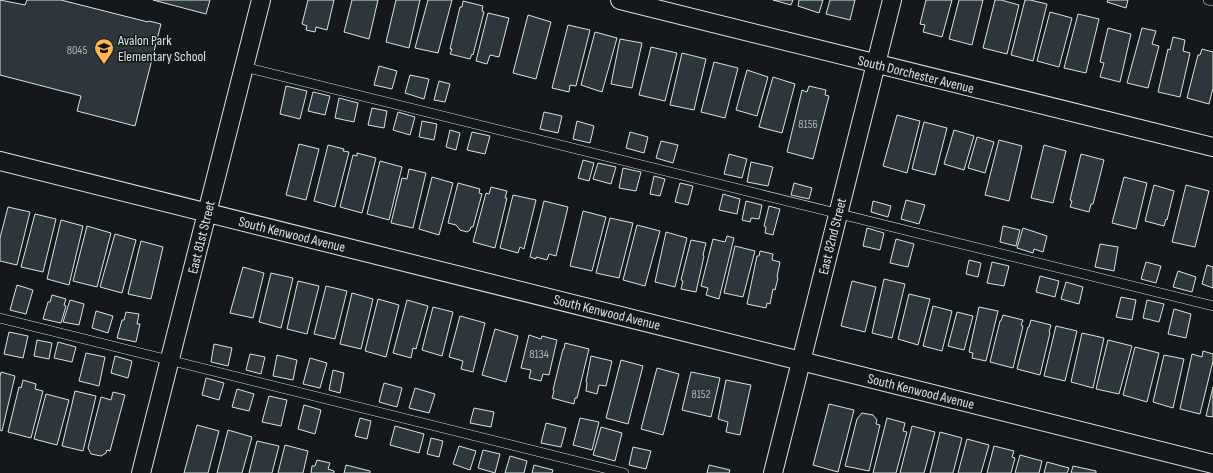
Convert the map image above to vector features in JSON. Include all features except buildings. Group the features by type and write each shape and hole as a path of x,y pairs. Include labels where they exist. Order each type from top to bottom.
{"street":[{"name":"East 81st Street","path":"141,473 261,0"},
{"name":"South Dorchester Avenue","path":"620,0 1213,148"},
{"name":"East 82nd Street","path":"773,473 892,0"},
{"name":"South Kenwood Avenue","path":"0,161 1213,464"}],"lane":[{"path":"1208,0 1213,1"},
{"path":"244,67 1213,306"},
{"path":"0,318 624,473"}],"place":[{"name":"Avalon Park Elementary School","path":"104,65"}]}
